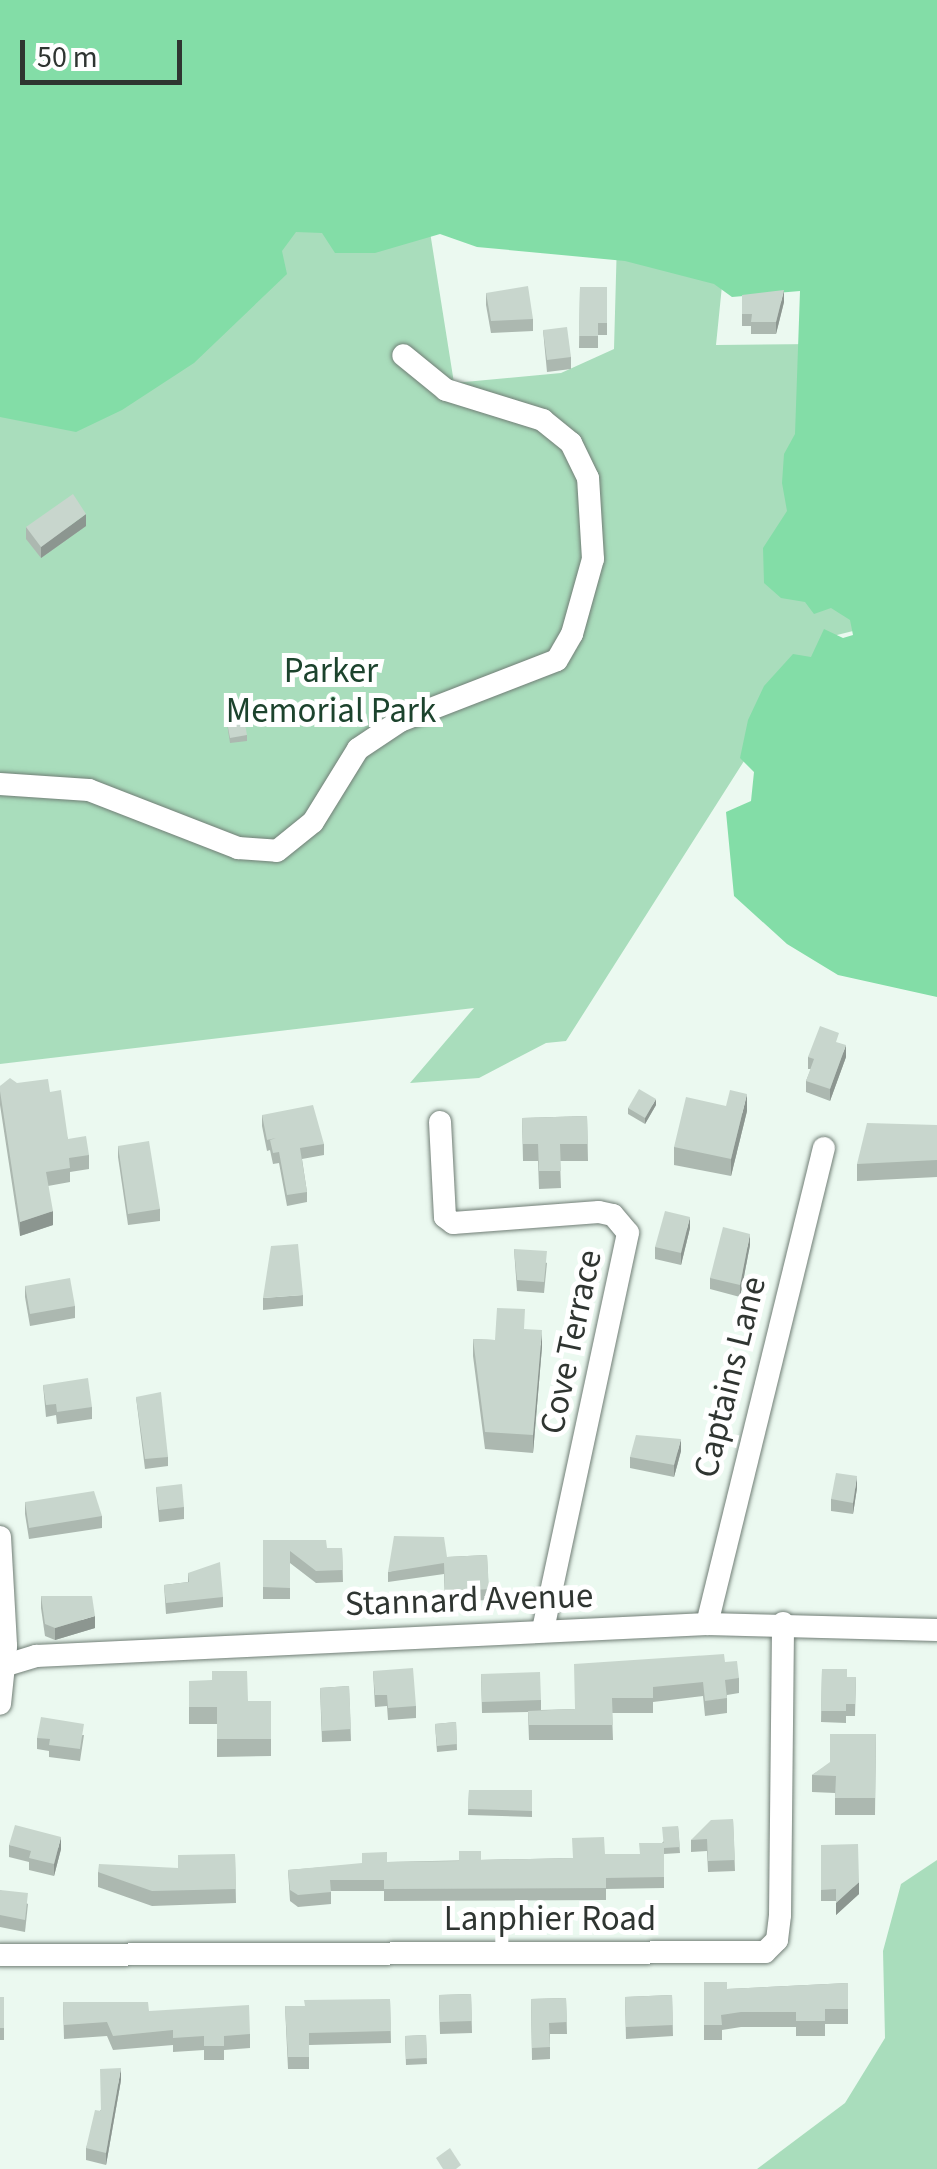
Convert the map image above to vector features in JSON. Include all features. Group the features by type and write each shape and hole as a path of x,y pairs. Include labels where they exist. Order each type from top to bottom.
{"street":[{"path":"0,784 90,790 238,848 277,850 313,822 358,749 400,721 556,660 572,634 594,559 588,478 571,443 543,420 446,390 403,355"},
{"name":"Cove Terrace","path":"440,1122 445,1217 453,1223 599,1212 613,1215 628,1233 543,1632"},
{"name":"Captains Lane","path":"707,1624 824,1148"},
{"path":"0,1537 0,1704"},
{"name":"Lanphier Road","path":"0,1955 765,1952 778,1940 780,1916 783,1623"},
{"name":"Stannard Avenue","path":"3,1666 72,1654 707,1624 937,1630"}],"green space":[{"name":"Parker Memorial Park","path":"427,213 454,383 561,373 614,349 617,240 725,256 716,345 818,344 853,631 833,636 765,728 566,1041 546,1043 479,1078 410,1083 474,1008 0,1064 0,402 284,232"},
{"path":"937,1860 937,2169 757,2169 845,2103 885,2038 883,1951 901,1884"}],"shaded area":[{"path":"0,0 937,0 937,997 838,975 787,944 734,896 726,812 751,801 754,772 740,758 748,720 764,686 793,654 811,657 824,629 843,638 853,635 850,620 831,608 814,614 805,602 781,598 764,583 763,548 787,511 782,483 784,454 795,434 800,291 732,297 714,284 625,261 477,247 440,234 375,253 335,253 322,233 296,232 282,251 287,274 194,363 122,410 76,432 0,417"}],"building":[{"path":"528,286 533,319 491,321 486,293"},
{"path":"580,287 607,287 607,323 598,323 598,336 579,336"},
{"path":"784,290 776,322 751,322 752,314 742,314 742,295"},
{"path":"567,327 571,357 547,360 543,330"},
{"path":"73,494 86,514 41,547 26,527"},
{"path":"243,714 247,735 230,738 226,717"},
{"path":"820,1026 839,1033 836,1042 846,1045 830,1089 806,1081 814,1059 808,1057"},
{"path":"10,1078 17,1083 48,1079 50,1092 61,1090 68,1139 86,1136 89,1155 69,1158 70,1168 46,1172 53,1211 20,1222 0,1091 0,1086"},
{"path":"639,1089 656,1099 645,1118 628,1108"},
{"path":"730,1090 747,1094 731,1159 674,1147 686,1097 726,1106"},
{"path":"313,1105 324,1144 300,1148 307,1192 287,1195 279,1152 273,1153 270,1140 276,1138 267,1140 262,1115"},
{"path":"587,1116 588,1144 560,1144 561,1171 539,1171 538,1144 523,1144 522,1118"},
{"path":"867,1123 937,1125 937,1160 857,1164"},
{"path":"149,1141 160,1209 128,1214 118,1146"},
{"path":"665,1211 690,1217 681,1253 655,1247"},
{"path":"723,1227 750,1234 740,1285 710,1278"},
{"path":"298,1244 303,1295 263,1298 271,1246"},
{"path":"514,1249 547,1251 544,1282 517,1280"},
{"path":"70,1278 75,1306 30,1314 25,1286"},
{"path":"497,1308 525,1309 524,1329 542,1330 533,1435 485,1432 473,1339 495,1340"},
{"path":"88,1378 92,1407 57,1412 56,1404 46,1405 43,1385"},
{"path":"161,1392 168,1457 145,1459 136,1397"},
{"path":"636,1435 681,1439 674,1465 630,1457"},
{"path":"836,1473 857,1476 853,1503 831,1499"},
{"path":"182,1484 184,1507 159,1510 156,1487"},
{"path":"94,1491 102,1516 29,1528 25,1502"},
{"path":"394,1536 444,1537 447,1557 487,1555 489,1589 445,1592 444,1563 388,1572"},
{"path":"263,1540 326,1540 327,1548 342,1548 343,1570 316,1571 290,1551 290,1588 263,1587"},
{"path":"220,1562 223,1597 166,1603 164,1585 189,1582 188,1573"},
{"path":"41,1596 92,1596 95,1616 55,1628 45,1624"},
{"path":"724,1654 725,1662 737,1661 739,1678 725,1680 727,1698 705,1701 703,1682 653,1687 653,1698 612,1698 613,1725 529,1725 528,1711 575,1709 574,1664"},
{"path":"413,1668 416,1706 388,1708 387,1695 375,1695 373,1671"},
{"path":"822,1669 847,1669 847,1677 856,1677 855,1704 846,1704 846,1711 821,1711"},
{"path":"212,1671 247,1671 248,1701 271,1701 271,1739 217,1739 217,1707 189,1707 189,1681 212,1680"},
{"path":"540,1672 541,1700 482,1702 481,1674"},
{"path":"349,1686 351,1729 322,1731 320,1688"},
{"path":"41,1717 84,1724 80,1749 49,1745 50,1739 37,1738"},
{"path":"456,1722 457,1744 437,1746 435,1724"},
{"path":"830,1734 876,1734 875,1798 835,1798 836,1776 812,1775 830,1762"},
{"path":"469,1790 532,1790 532,1811 468,1809"},
{"path":"733,1819 735,1860 708,1861 707,1839 691,1840 711,1820"},
{"path":"15,1825 61,1837 54,1864 29,1858 31,1851 9,1845"},
{"path":"678,1826 680,1847 664,1848 662,1827"},
{"path":"604,1837 605,1854 640,1854 639,1843 664,1843 664,1877 606,1878 606,1888 384,1889 384,1880 330,1880 331,1892 298,1895 290,1890 288,1870 362,1863 362,1853 387,1852 387,1862 459,1861 459,1851 481,1851 481,1860 573,1858 572,1838"},
{"path":"858,1844 859,1882 836,1903 836,1889 821,1890 821,1845"},
{"path":"235,1854 236,1889 152,1891 98,1872 99,1864 178,1868 178,1855"},
{"path":"0,1890 28,1893 25,1920 0,1915"},
{"path":"704,1982 727,1982 727,1989 848,1983 848,2009 825,2009 825,2021 796,2021 796,2012 741,2012 721,2015 722,2025 704,2025"},
{"path":"471,1994 472,2021 440,2022 439,1995"},
{"path":"672,1995 673,2025 626,2027 625,1997"},
{"path":"0,1997 4,1997 4,2028 0,2028"},
{"path":"566,1998 567,2022 549,2023 550,2047 532,2048 531,1999"},
{"path":"390,1999 391,2031 309,2033 309,2057 288,2057 285,2006 305,2006 304,2000"},
{"path":"63,2002 148,2002 149,2011 249,2005 250,2034 224,2036 224,2046 204,2046 204,2036 173,2038 173,2030 113,2036 107,2022 64,2025"},
{"path":"426,2035 427,2058 406,2059 405,2036"},
{"path":"121,2068 106,2153 86,2148 95,2110 101,2111 100,2069"},
{"path":"450,2148 461,2165 443,2169 436,2158"}]}
